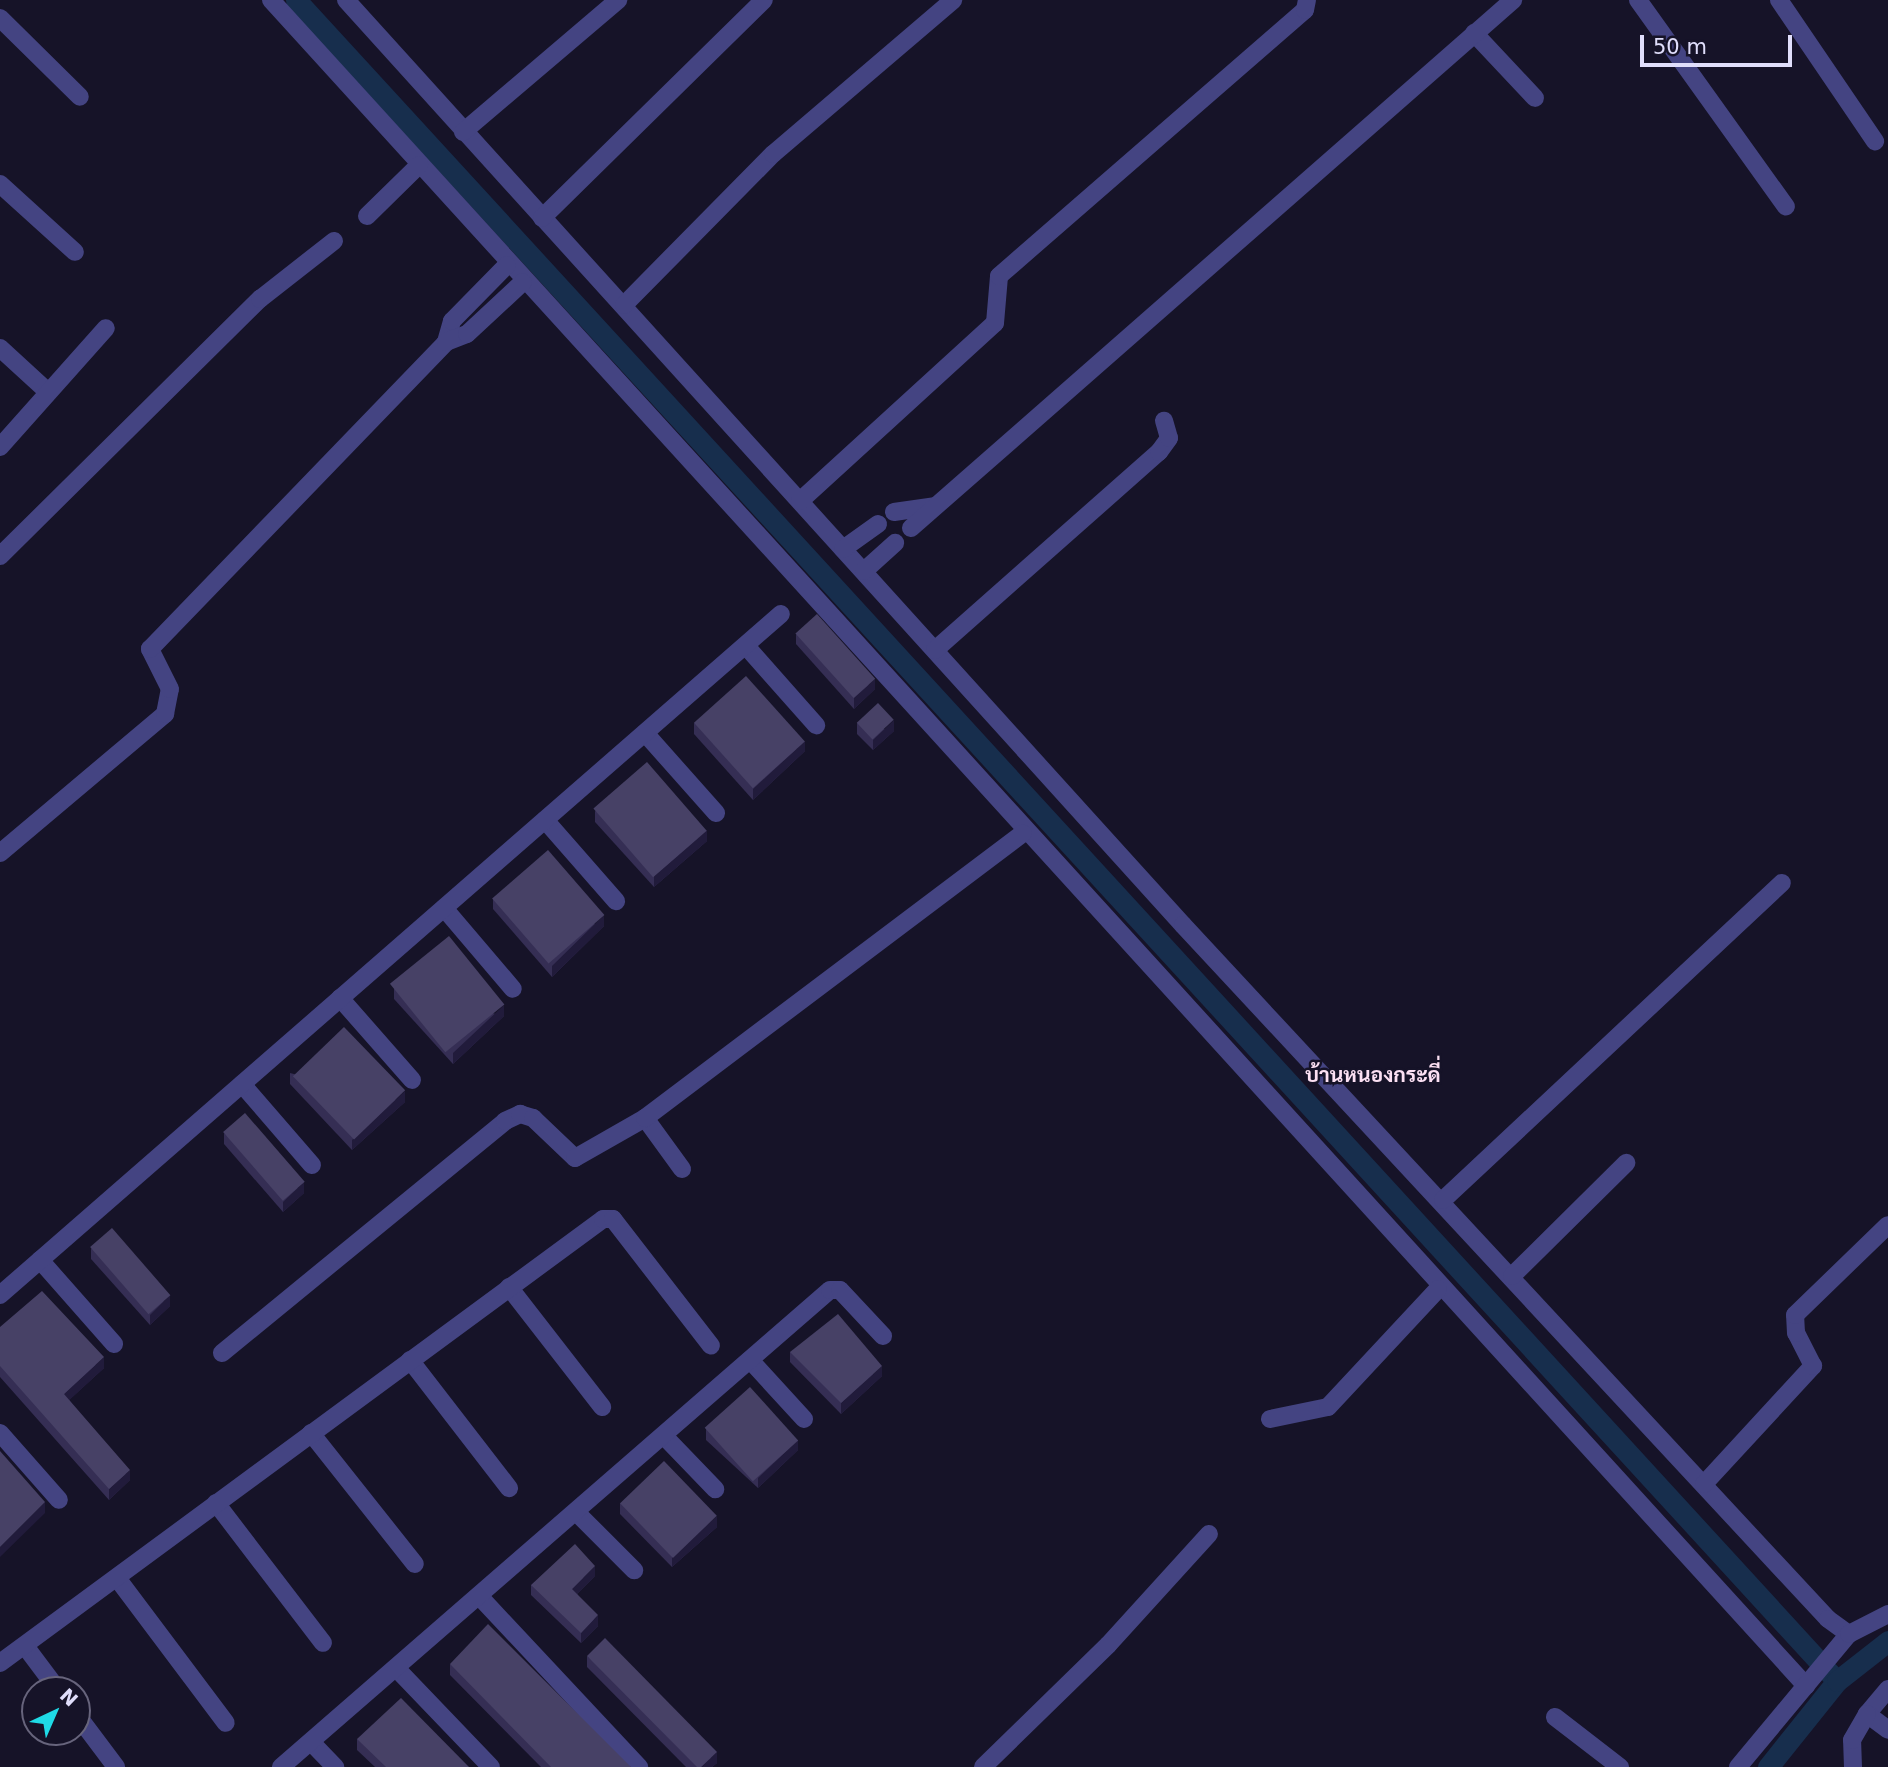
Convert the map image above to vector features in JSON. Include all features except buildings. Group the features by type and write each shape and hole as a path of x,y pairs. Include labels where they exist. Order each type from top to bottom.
{"street":[{"path":"271,0 507,265 1438,1289 1810,1682"},
{"path":"346,0 934,650 1845,1639"},
{"path":"463,132 618,0"},
{"path":"542,218 764,0"},
{"path":"624,305 773,154 953,0"},
{"path":"800,501 995,323 999,276 1305,10 1307,0"},
{"path":"911,528 1513,0"},
{"path":"1638,0 1786,208"},
{"path":"1779,0 1875,141"},
{"path":"0,18 80,97"},
{"path":"1474,33 1535,98"},
{"path":"367,216 419,166"},
{"path":"0,184 75,252"},
{"path":"0,556 260,299 334,241"},
{"path":"446,342 452,321 507,265"},
{"path":"0,853 165,714 170,689 149,649 446,342 467,334 523,282"},
{"path":"0,447 106,328"},
{"path":"0,348 48,392"},
{"path":"934,650 1159,452 1168,438 1164,421"},
{"path":"894,512 935,506"},
{"path":"843,549 878,524"},
{"path":"863,571 895,543"},
{"path":"0,1296 782,614"},
{"path":"746,646 816,725"},
{"path":"645,733 716,813"},
{"path":"545,820 616,901"},
{"path":"222,1353 505,1121 520,1114 533,1118 575,1158 645,1118 1023,833"},
{"path":"1443,1200 1782,883"},
{"path":"444,908 513,989"},
{"path":"340,998 412,1080"},
{"path":"242,1084 312,1165"},
{"path":"645,1118 682,1169"},
{"path":"1512,1276 1626,1163"},
{"path":"0,1663 509,1287 608,1217 711,1346"},
{"path":"1703,1484 1813,1366 1796,1333 1795,1315 1888,1225"},
{"path":"40,1260 114,1344"},
{"path":"509,1287 602,1407"},
{"path":"281,1767 835,1288 883,1336"},
{"path":"1270,1419 1328,1407 1438,1289"},
{"path":"410,1360 509,1488"},
{"path":"750,1360 804,1419"},
{"path":"0,1433 59,1500"},
{"path":"311,1433 415,1564"},
{"path":"664,1436 715,1489"},
{"path":"216,1503 323,1643"},
{"path":"576,1513 634,1570"},
{"path":"983,1767 1108,1645 1209,1534"},
{"path":"117,1578 226,1723"},
{"path":"480,1597 639,1767"},
{"path":"1738,1767 1845,1639 1884,1627"},
{"path":"25,1646 48,1676"},
{"path":"396,1668 491,1767"},
{"path":"1853,1767 1852,1740 1867,1714 1888,1689"},
{"path":"1867,1714 1888,1730"},
{"path":"1555,1717 1619,1767"},
{"path":"91,1734 116,1767"},
{"path":"310,1742 335,1767"}],"waterway":[{"path":"296,0 1837,1681"},
{"path":"1768,1767 1837,1681 1888,1641"}],"district":[{"name":"บ้านหนองกระดี่","path":"1373,1075"}]}
